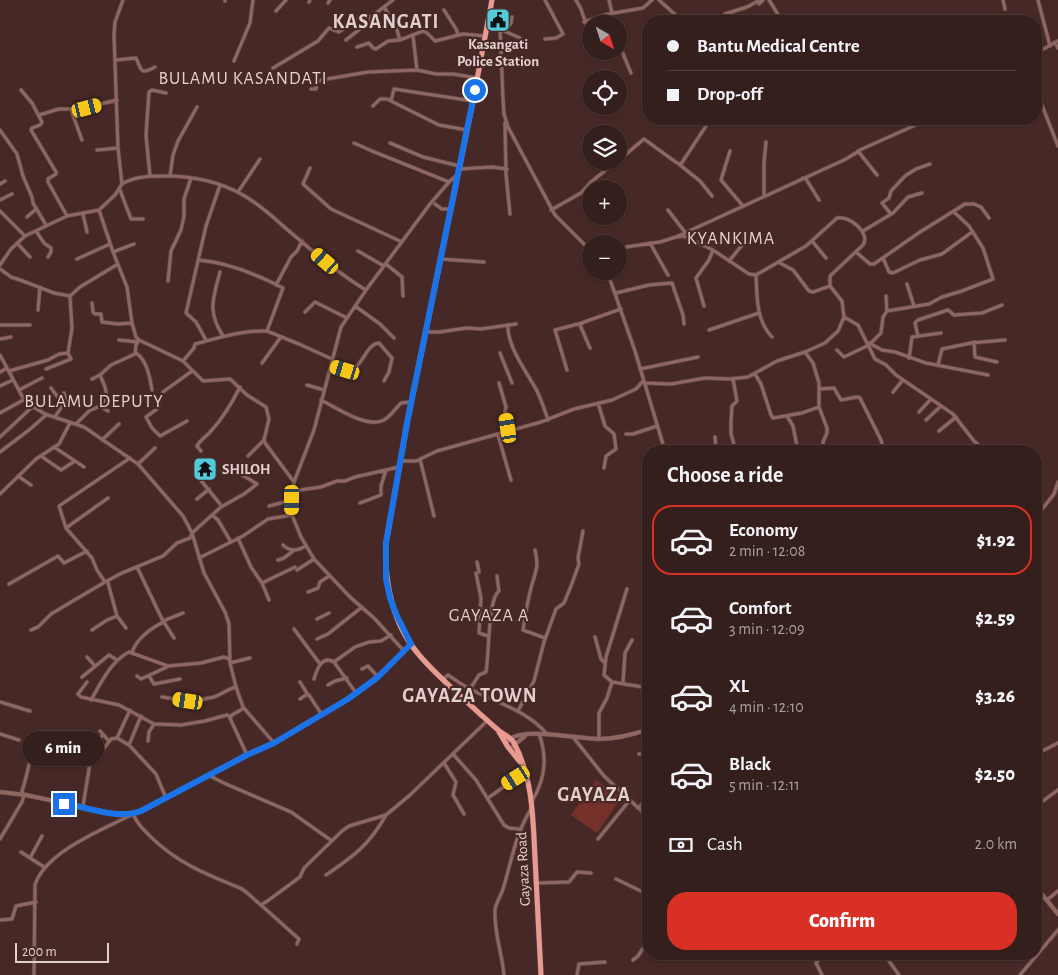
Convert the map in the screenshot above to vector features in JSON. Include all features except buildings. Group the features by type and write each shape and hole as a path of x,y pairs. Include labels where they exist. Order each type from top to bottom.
{"main road":[{"name":"Gayaza Road","path":"492,0 400,464 386,543 385,561 390,598 411,646 443,679 515,744 527,778 531,806 541,975"},
{"name":"Gayaza Road","path":"498,730 507,746 521,763"}],"street":[{"path":"122,184 118,148 114,35 115,22 123,0"},
{"path":"234,61 250,23 253,0"},
{"path":"276,12 286,0"},
{"path":"346,40 370,21 370,17 393,0"},
{"path":"545,0 563,34 556,38 545,39"},
{"path":"576,0 582,15"},
{"path":"609,0 612,13"},
{"path":"606,15 644,8 652,0"},
{"path":"659,0 675,15"},
{"path":"769,0 778,15"},
{"path":"1003,0 1005,9"},
{"path":"1038,0 1042,15"},
{"path":"724,15 761,1"},
{"path":"384,7 396,27 400,40"},
{"path":"444,10 458,34"},
{"path":"272,68 318,41 329,28 340,32 363,15 370,17"},
{"path":"1042,15 1050,46"},
{"path":"505,32 511,23 512,17"},
{"path":"488,20 505,32 520,38"},
{"path":"500,29 510,214"},
{"path":"357,47 369,43 373,48 376,48 388,41 400,40 425,32 435,41 458,34 485,36"},
{"path":"413,36 416,70"},
{"path":"1042,51 1057,41 1058,48"},
{"path":"116,60 136,58 141,71 147,71 155,67"},
{"path":"625,60 631,74"},
{"path":"311,89 316,88 317,82 326,79 368,72 416,70 477,78"},
{"path":"391,101 394,89 473,101"},
{"path":"21,90 32,103 42,122 42,124 31,130 56,172 56,174 48,179 48,182 67,216"},
{"path":"150,176 146,126 149,92 152,90 166,93"},
{"path":"373,106 380,99 391,101 439,125 467,130"},
{"path":"39,116 59,109 87,108 117,100"},
{"path":"1042,105 1058,146"},
{"path":"170,176 173,154 178,140 197,107"},
{"path":"70,110 82,140"},
{"path":"504,114 508,127 551,210 558,220 582,241"},
{"path":"680,165 684,163 707,125"},
{"path":"627,247 650,244 684,235 916,125"},
{"path":"0,130 17,154 24,180 36,209 46,225"},
{"path":"627,153 644,139 700,181 712,196"},
{"path":"764,196 766,142"},
{"path":"354,143 448,182"},
{"path":"390,143 459,167 507,169"},
{"path":"97,150 118,148"},
{"path":"730,150 721,180 744,206"},
{"path":"858,151 877,176"},
{"path":"238,192 260,159"},
{"path":"891,214 882,203 889,198 891,191 908,174 930,164"},
{"path":"310,168 303,184 324,204 402,242"},
{"path":"593,180 606,170"},
{"path":"404,651 391,635 329,576 314,559 292,515 294,482 314,430 340,331 366,290 402,242 448,182 457,175"},
{"path":"70,296 54,293 11,277 0,267 17,243 25,236 67,216 99,210 109,202 122,184 132,179 150,176 191,178 220,185 238,192 258,205 302,240 346,278 366,290"},
{"path":"168,281 171,251 181,230 184,216 184,198 191,178"},
{"path":"802,178 806,180 819,200"},
{"path":"0,184 5,181"},
{"path":"206,340 196,322 186,314 210,210 220,185"},
{"path":"119,189 131,219 143,219"},
{"path":"551,210 582,193"},
{"path":"863,231 891,214 908,197 922,193"},
{"path":"0,200 12,194"},
{"path":"435,204 442,209 450,209"},
{"path":"856,252 870,264 876,263 964,204 974,204 981,207 990,218"},
{"path":"28,217 36,209"},
{"path":"99,210 127,287 134,333 138,341 136,353"},
{"path":"668,210 684,231 684,235"},
{"path":"0,211 25,236"},
{"path":"886,311 929,304 942,297 993,279 984,252 969,226 954,212"},
{"path":"83,214 87,232"},
{"path":"293,491 321,488 330,483 386,470 420,459 437,451 548,420 574,409 598,404 630,392 644,382 671,384 704,378 733,379 755,374 777,362 805,352 835,336 844,317 842,300 830,286 831,275 865,242 863,231 847,219 839,218 822,230 812,241 760,275 749,274 714,250 684,235"},
{"path":"36,231 43,242 51,248 48,257"},
{"path":"883,258 888,271 893,273 920,260 945,252 972,232"},
{"path":"276,285 290,257 297,251 302,240"},
{"path":"812,241 826,258"},
{"path":"17,243 30,257"},
{"path":"77,259 110,244"},
{"path":"113,252 134,244"},
{"path":"650,244 668,275"},
{"path":"729,261 743,244"},
{"path":"704,306 696,278 714,250"},
{"path":"358,251 385,265 402,277 404,296"},
{"path":"440,259 484,262"},
{"path":"198,260 251,272 283,290 267,331"},
{"path":"778,262 793,270 809,291 813,292 830,286"},
{"path":"70,296 80,287 118,264"},
{"path":"220,272 213,299 212,313 223,336"},
{"path":"756,275 759,313 766,330 772,337"},
{"path":"611,280 663,445"},
{"path":"616,293 649,285 672,284 683,315 684,324"},
{"path":"907,284 914,306"},
{"path":"38,310 40,288"},
{"path":"46,369 70,360 68,353 72,328 70,296"},
{"path":"836,350 844,357 869,343 881,333 883,317 886,311 886,296"},
{"path":"305,312 315,302 347,318"},
{"path":"92,303 93,312 101,314 102,322 132,323"},
{"path":"918,336 916,324 918,320 948,310 954,315 982,313 1002,305"},
{"path":"355,306 380,324 394,338"},
{"path":"567,370 555,330 582,323 621,309"},
{"path":"709,330 759,313"},
{"path":"844,317 857,323 869,343 875,359 886,365 896,375 956,417 978,445"},
{"path":"582,323 580,325 590,348"},
{"path":"426,332 466,328 481,329 516,324"},
{"path":"0,325 30,325"},
{"path":"508,325 508,335 538,394 548,420"},
{"path":"183,360 194,348 195,344 206,340 212,341 233,333 267,331 332,359"},
{"path":"909,358 910,339 941,333"},
{"path":"0,339 10,337"},
{"path":"262,363 281,337"},
{"path":"119,340 138,341 183,360 203,381 230,379 247,395 266,407 269,419 264,440 248,456"},
{"path":"938,365 942,349 974,342 1005,340"},
{"path":"974,342 975,357 997,362"},
{"path":"869,343 879,349 895,352 909,358 988,375"},
{"path":"332,366 345,370 352,369 359,364 374,344 379,344 392,358 389,372 384,381"},
{"path":"805,352 815,369 819,389 819,407 827,428 823,445"},
{"path":"0,372 68,353"},
{"path":"92,379 100,375 111,365 136,353"},
{"path":"136,353 142,358 152,390"},
{"path":"500,353 512,383"},
{"path":"0,355 19,390 32,407 46,415 84,427 130,458 138,464 182,516 192,534 204,573 225,612 228,624 230,661 236,688 244,708 274,743"},
{"path":"640,368 698,357"},
{"path":"187,421 160,436 152,428 146,417 156,409 162,392 192,371"},
{"path":"755,374 761,384 772,417 786,416 819,407"},
{"path":"76,424 89,411 106,401 107,393 100,375"},
{"path":"19,390 42,378"},
{"path":"733,379 737,402 732,407 731,434 734,445"},
{"path":"0,386 13,380"},
{"path":"893,392 903,380"},
{"path":"499,383 506,407 508,432"},
{"path":"307,385 324,390"},
{"path":"201,451 197,446 198,443 210,432 226,412 240,387"},
{"path":"51,388 63,404"},
{"path":"819,389 833,388 840,400 860,398 882,445"},
{"path":"55,417 67,398 64,393"},
{"path":"0,413 25,399"},
{"path":"919,412 931,399"},
{"path":"321,400 368,423 381,422 401,403 412,402"},
{"path":"598,404 605,426 614,434 616,449 605,458 604,468"},
{"path":"100,406 108,411"},
{"path":"926,420 941,406"},
{"path":"0,438 32,407"},
{"path":"0,452 46,415"},
{"path":"786,416 790,418 793,426 797,445"},
{"path":"940,431 956,417"},
{"path":"0,494 41,456 60,442 70,423"},
{"path":"102,440 119,424"},
{"path":"626,434 633,434 657,426"},
{"path":"498,434 511,480"},
{"path":"715,437 716,445"},
{"path":"264,440 264,443 294,482"},
{"path":"54,447 84,467"},
{"path":"138,464 156,448"},
{"path":"41,456 62,470 75,461"},
{"path":"126,628 117,616 110,588 87,550 66,528 59,506 130,458"},
{"path":"420,459 434,516"},
{"path":"31,630 38,627 51,614 106,583 163,556 177,544 190,538 221,507 257,484 231,468"},
{"path":"360,503 381,494 381,486 386,470"},
{"path":"18,476 31,485"},
{"path":"199,478 220,504"},
{"path":"1042,509 1054,494 1058,482"},
{"path":"197,499 209,489"},
{"path":"66,528 108,498"},
{"path":"269,506 292,500"},
{"path":"212,515 218,520 231,542"},
{"path":"199,558 231,542 268,519 292,515"},
{"path":"518,711 534,680 556,609 565,601 575,576 579,564 583,531"},
{"path":"238,538 251,567 262,583 270,600"},
{"path":"283,545 289,550 294,551"},
{"path":"278,560 306,546"},
{"path":"9,584 58,556 64,563 87,550"},
{"path":"535,550 538,565 522,630 546,638"},
{"path":"262,583 296,569 314,559"},
{"path":"477,562 481,598 479,633 488,636"},
{"path":"138,567 146,587 174,638"},
{"path":"308,592 318,588 320,582 329,576"},
{"path":"470,689 479,675 486,672 489,650 488,636 493,601 496,593 499,591 497,576"},
{"path":"627,589 605,663 604,675 612,682 642,687"},
{"path":"317,639 328,634 362,607"},
{"path":"316,619 329,612"},
{"path":"132,653 140,640 154,627 183,613"},
{"path":"92,630 117,616"},
{"path":"294,629 320,664"},
{"path":"334,662 355,647 381,641 391,635"},
{"path":"596,636 601,659 605,663"},
{"path":"623,683 624,657 632,640"},
{"path":"34,975 35,885 44,867 63,852 208,775 274,743 322,715 378,677 411,646"},
{"path":"91,700 117,660 129,652 168,666"},
{"path":"82,677 110,655 117,660"},
{"path":"87,656 95,666"},
{"path":"137,676 141,679 168,666 201,663 224,657 230,661 250,658"},
{"path":"314,679 320,664 327,660 334,662 356,693"},
{"path":"362,669 368,666 378,677"},
{"path":"443,679 448,675 470,689 518,711 537,722 546,733"},
{"path":"149,676 153,684 180,679"},
{"path":"328,685 347,678"},
{"path":"87,682 78,694 81,697 119,705 154,724 181,725 227,715 231,717"},
{"path":"300,682 308,695 317,704 322,715"},
{"path":"599,739 600,710 607,698 612,682"},
{"path":"162,697 188,701 197,700 217,696 228,689 236,688"},
{"path":"300,699 308,695"},
{"path":"0,702 30,711"},
{"path":"231,717 244,708"},
{"path":"117,738 130,710"},
{"path":"129,745 141,716"},
{"path":"231,717 247,755"},
{"path":"326,875 353,857 368,843 386,815 410,796 487,720"},
{"path":"148,741 149,732 154,724"},
{"path":"507,746 510,738 529,734 546,733 599,739 624,736 642,730"},
{"path":"100,731 109,741"},
{"path":"504,975 502,955 496,934 496,908 504,888 520,829 541,785 545,770 544,752 539,733"},
{"path":"0,734 19,740"},
{"path":"507,746 515,744 529,734"},
{"path":"94,743 103,735"},
{"path":"573,737 604,776 642,812"},
{"path":"102,751 113,738 117,738 129,745 156,774 166,798"},
{"path":"0,839 9,821 19,808 24,795 22,791 36,742"},
{"path":"1042,751 1058,743"},
{"path":"70,746 88,758 90,763 83,806"},
{"path":"453,754 476,780 504,824 509,828 520,829"},
{"path":"444,763 456,782 453,795 464,814"},
{"path":"208,775 278,805 308,823 332,841"},
{"path":"488,798 516,778 527,778"},
{"path":"1042,802 1058,790"},
{"path":"0,792 83,806 119,815 133,814"},
{"path":"598,839 629,801"},
{"path":"638,808 642,804"},
{"path":"133,814 137,824 174,857 232,886 241,888 299,939 297,944"},
{"path":"261,905 300,876 304,868 349,826 386,815"},
{"path":"30,858 42,836"},
{"path":"21,852 44,867"},
{"path":"536,883 569,882 577,872 591,873"},
{"path":"616,879 642,892"},
{"path":"1047,900 1058,891"},
{"path":"1042,894 1058,914"},
{"path":"0,920 12,919 16,906 36,902"},
{"path":"1042,949 1058,930"},
{"path":"633,960 642,950"},
{"path":"818,960 816,962 822,975"},
{"path":"888,960 898,975"},
{"path":"1020,975 1033,960"},
{"path":"577,975 578,966 581,963 604,962"}],"shaded area":[{"path":"596,780 621,798 597,833 571,815"}],"place":[{"name":"Kasangati Police Station","path":"498,20"},
{"name":"SHILOH","path":"205,469"}],"district":[{"name":"KASANGATI","path":"386,21"},
{"name":"BULAMU KASANDATI","path":"243,78"},
{"name":"KYANKIMA","path":"731,238"},
{"name":"BULAMU DEPUTY","path":"94,401"},
{"name":"GAYAZA A","path":"489,615"},
{"name":"GAYAZA TOWN","path":"470,695"},
{"name":"GAYAZA","path":"594,794"}],"route":[{"path":"64,804 83,806 123,816 141,811 308,724 348,699 378,677 411,644 390,598 386,579 386,543 407,423 475,90"}]}
